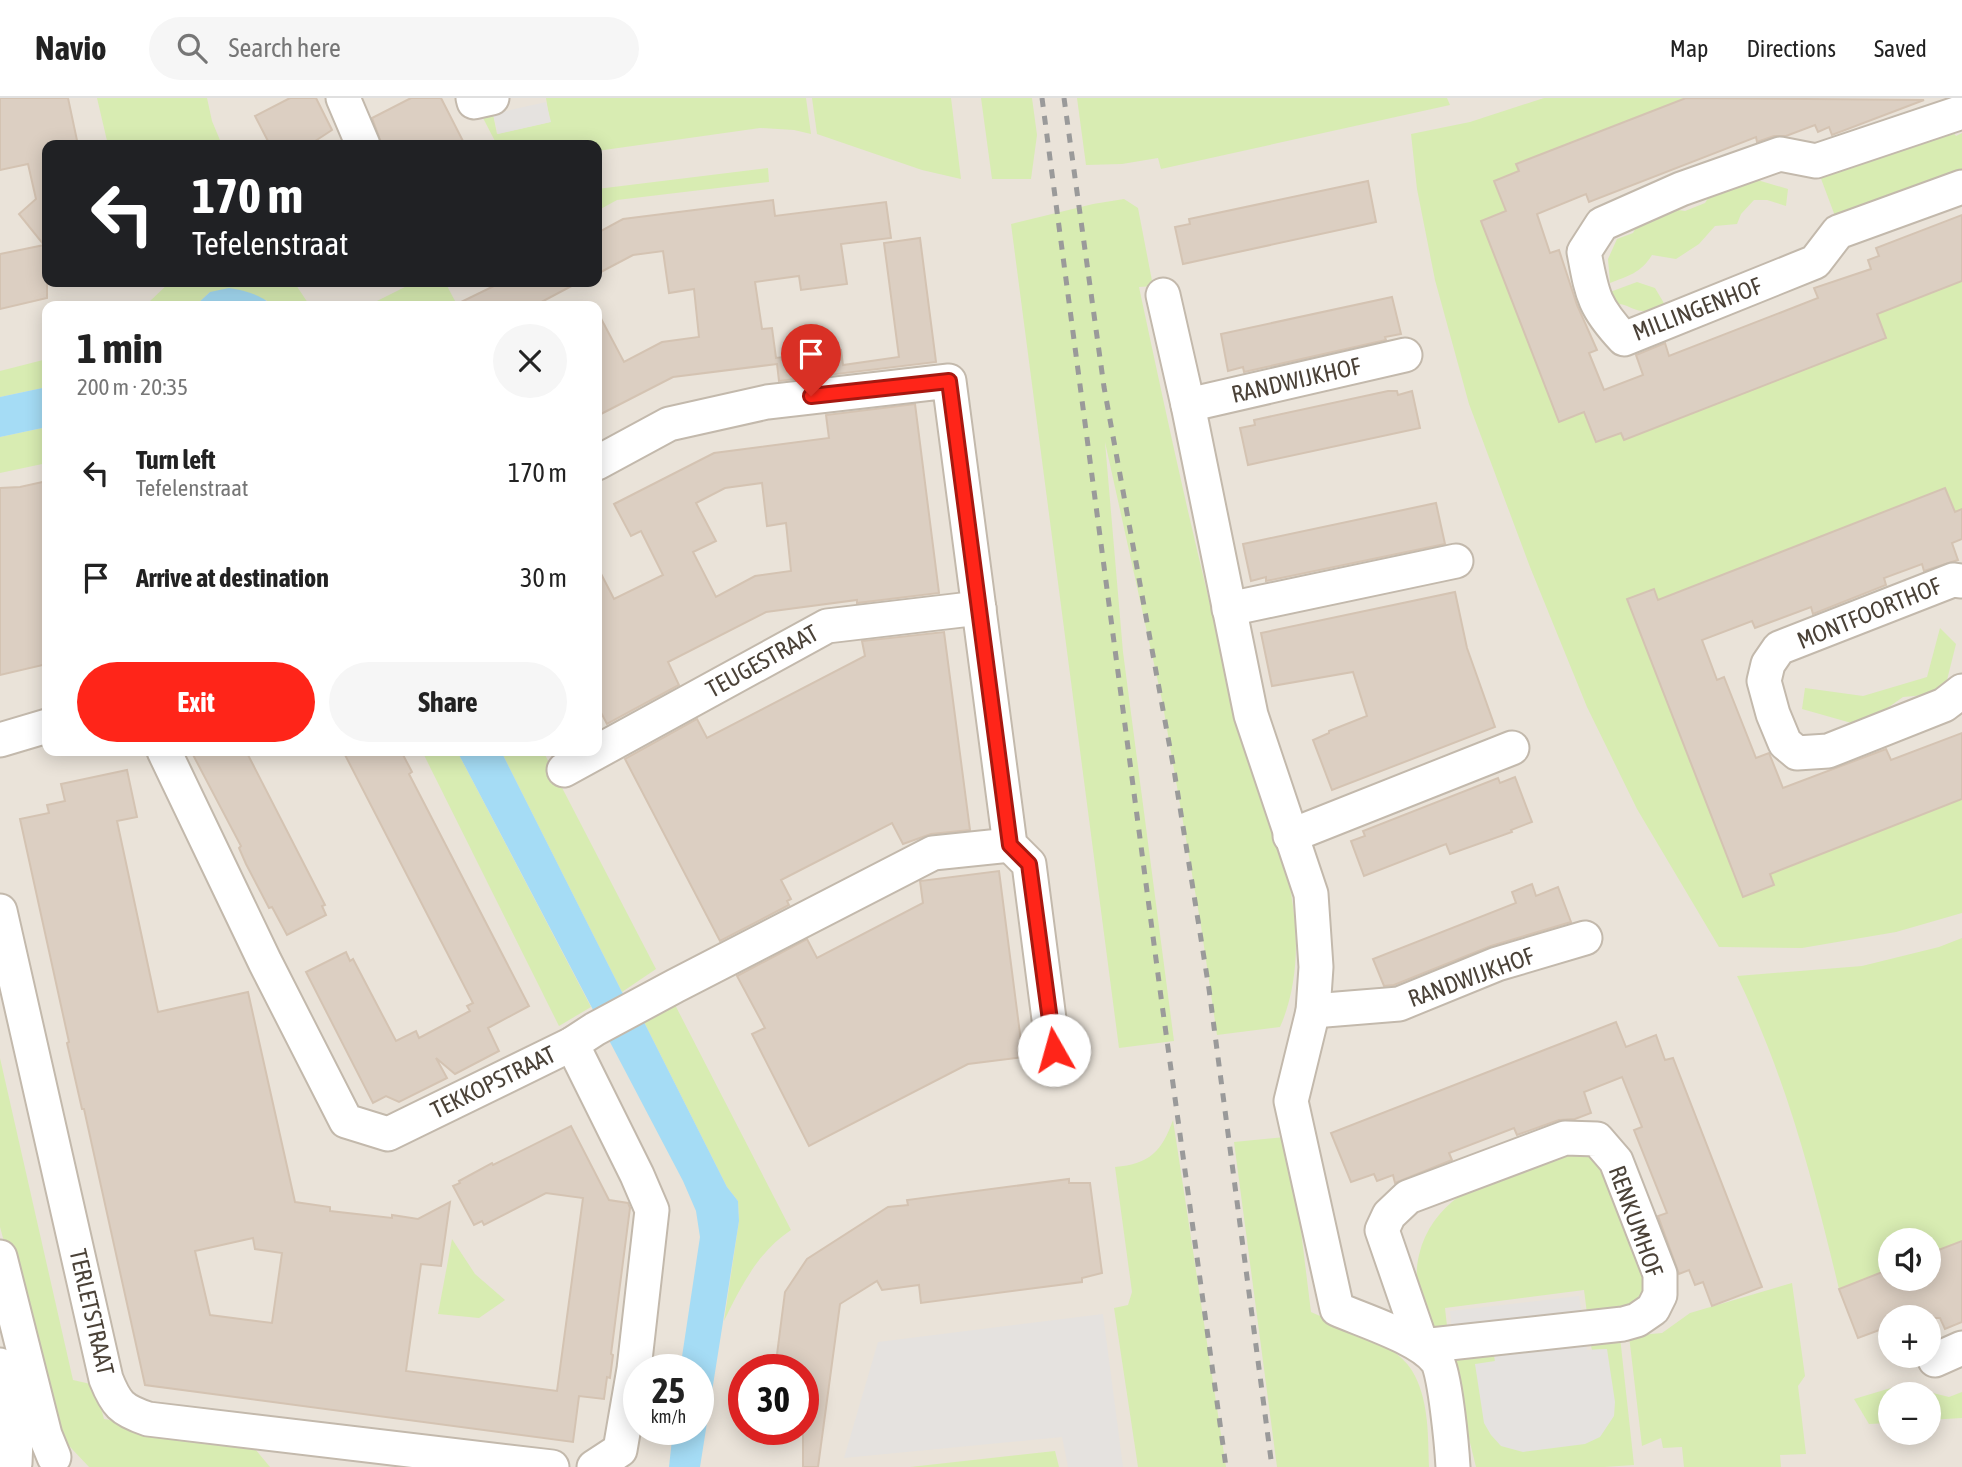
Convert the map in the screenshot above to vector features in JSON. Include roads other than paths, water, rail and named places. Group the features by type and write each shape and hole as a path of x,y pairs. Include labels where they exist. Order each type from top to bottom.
{"street":[{"path":"343,98 361,140"},
{"path":"473,98 474,102 492,98"},
{"name":"MILLINGENHOF","path":"1962,112 1816,161 1780,154 1681,189 1602,224 1584,252 1592,293 1605,318 1624,339 1815,262 1838,232 1962,187"},
{"path":"1163,295 1251,715 1311,894 1316,967 1310,1024"},
{"name":"RANDWIJKHOF","path":"1188,405 1405,355"},
{"path":"602,460 669,424 767,402 949,381 1010,845 1029,864 1054,1050"},
{"path":"1229,609 1455,561"},
{"name":"MONTFOORTHOF","path":"1962,581 1953,580 1779,648 1768,664 1764,681 1785,743 1797,753 1828,751 1944,705 1962,691"},
{"name":"TEUGESTRAAT","path":"602,748 827,626 979,608"},
{"path":"0,740 42,727"},
{"path":"1290,836 1513,748"},
{"name":"TEKKOPSTRAAT","path":"166,756 265,962 346,1121 387,1134 583,1036 933,853 1010,845"},
{"name":"TEUGESTRAAT","path":"564,769 588,756"},
{"name":"TERLETSTRAAT","path":"0,911 106,1379 115,1401 129,1412 148,1419 552,1467"},
{"name":"RANDWIJKHOF","path":"1310,1024 1399,1004 1497,964 1585,938"},
{"name":"RENKUMHOF","path":"1310,1024 1291,1101 1337,1309 1422,1346 1439,1363 1451,1434 1453,1467"},
{"path":"583,1036 652,1210 634,1369 620,1450 594,1467"},
{"name":"RENKUMHOF","path":"1565,1138 1597,1139 1616,1161 1660,1274 1660,1295 1653,1309 1637,1320 1623,1324 1422,1346 1382,1230 1390,1215 1408,1197 1565,1138"},
{"path":"0,1257 45,1435 65,1462"},
{"path":"0,1365 16,1439 12,1465"},
{"path":"12,1465 34,1456 65,1462"}],"water":[{"path":"229,288 253,294 266,301 200,301 210,292"},
{"path":"42,388 42,428 0,437 0,397"},
{"path":"460,756 504,756 622,992 643,1020 727,1187 738,1201 739,1221 714,1379 714,1354 682,1354 700,1237 696,1211 683,1181"},
{"path":"671,1445 703,1445 700,1467 669,1467"}],"railway":[{"path":"1042,98 1226,1467"},
{"path":"1064,98 1104,387 1174,770 1209,989 1272,1467"}]}
